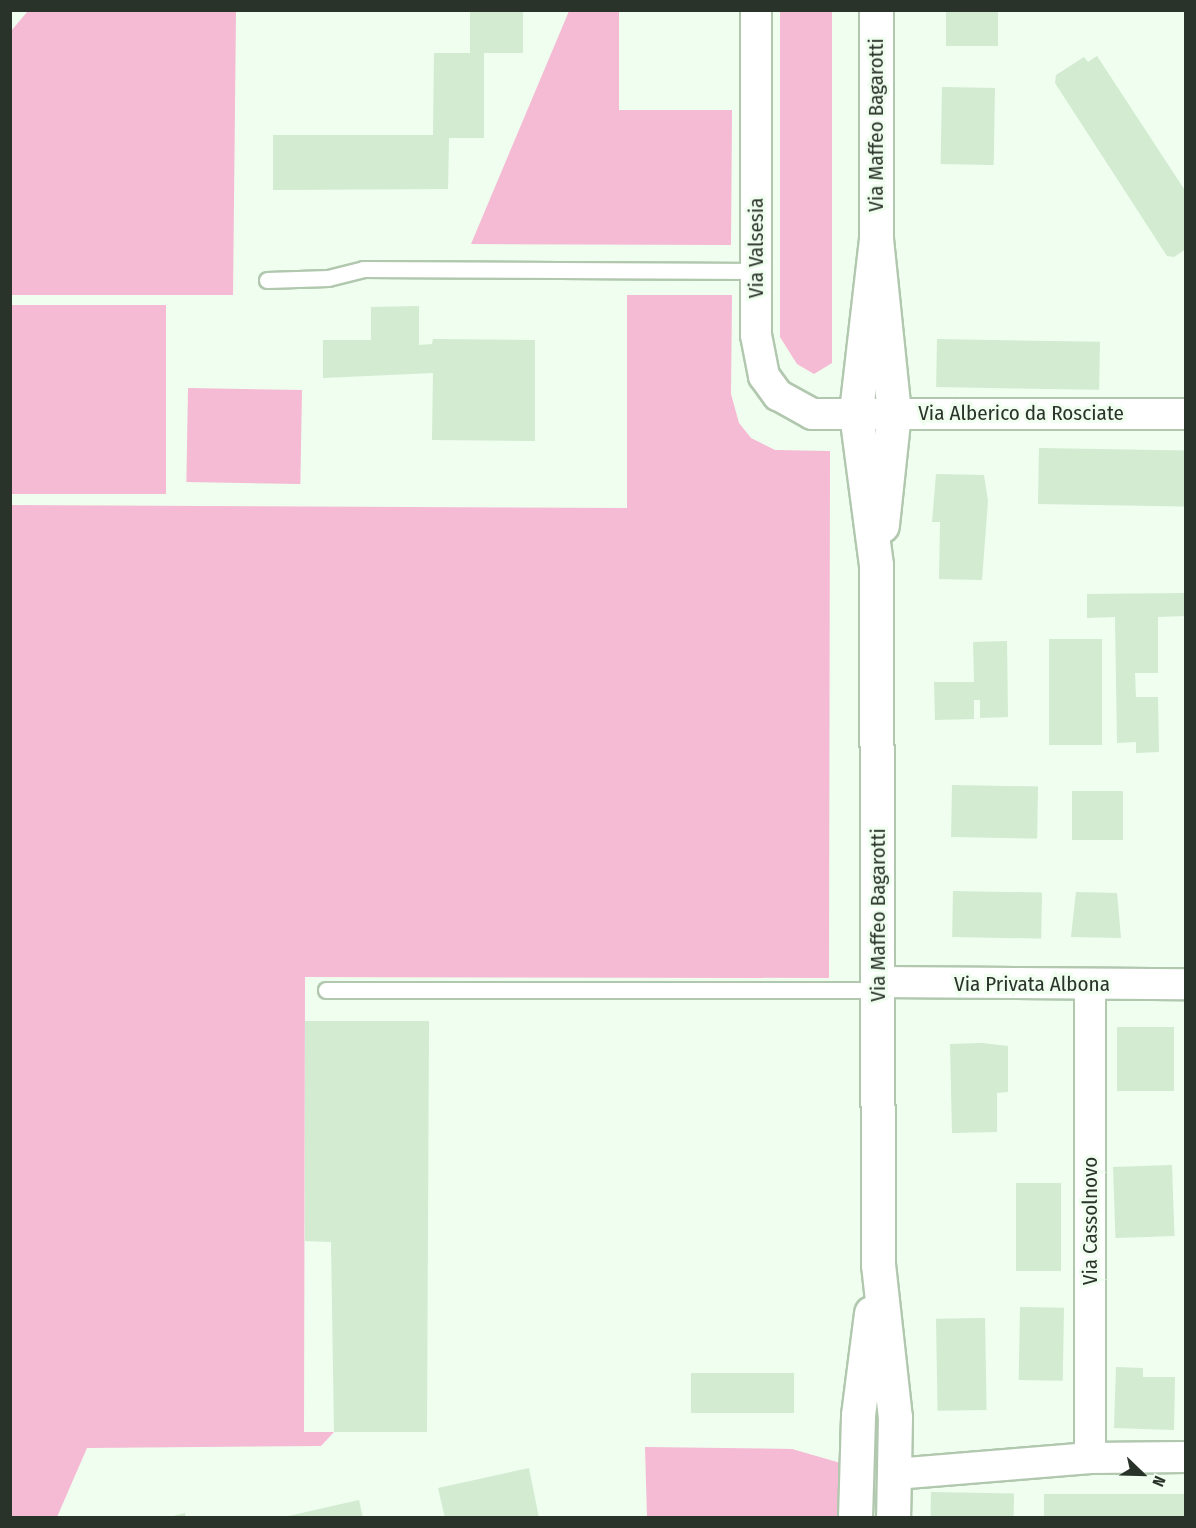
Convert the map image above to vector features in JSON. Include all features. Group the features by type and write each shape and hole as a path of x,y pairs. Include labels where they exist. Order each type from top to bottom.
{"street":[{"name":"Via Valsesia","path":"756,10 757,348 771,387 804,413 856,413"},
{"name":"Via Maffeo Bagarotti","path":"876,10 876,239 894,412 876,565"},
{"name":"Via Maffeo Bagarotti","path":"876,239 856,413 876,565 878,1264 895,1416 893,1518"},
{"name":"Via Alberico da Rosciate","path":"856,413 1185,414"},
{"name":"Via Cassolnovo","path":"1090,984 1090,1458"},
{"name":"Via Privata Albona","path":"879,986 1185,984"},
{"name":"Via Maffeo Bagarotti","path":"855,1518 858,1415 878,1264"},
{"path":"895,1474 1090,1458 1185,1458"}],"lane":[{"path":"267,280 328,278 363,269 756,271"},
{"path":"326,990 879,986"}],"shaded area":[{"path":"28,11 236,11 233,295 11,295 11,31"},
{"path":"569,11 619,11 619,110 732,110 731,245 471,244"},
{"path":"780,11 832,11 832,363 814,374 797,364 780,337"},
{"path":"627,295 732,295 731,394 739,423 751,438 775,450 830,451 829,978 305,977 304,1432 334,1432 321,1446 87,1448 57,1517 11,1517 11,505 627,508"},
{"path":"11,305 166,305 166,494 11,494"},
{"path":"188,388 302,390 300,484 186,482"},
{"path":"645,1447 792,1449 844,1464 843,1517 647,1517"}],"building":[{"path":"470,10 523,10 523,53 484,53 484,138 449,138 448,189 273,190 273,135 433,135 434,53 470,53"},
{"path":"946,10 998,10 998,46 946,46"},
{"path":"1097,56 1186,192 1186,249 1174,257 1167,256 1055,83 1056,75 1084,57 1088,62"},
{"path":"942,87 995,88 994,165 941,164"},
{"path":"419,306 419,345 432,344 433,339 535,340 535,441 432,440 433,373 323,378 323,340 371,340 371,307"},
{"path":"937,339 1100,342 1099,390 936,387"},
{"path":"1039,448 1186,451 1185,507 1038,504"},
{"path":"936,474 984,475 988,501 982,580 939,579 940,522 932,522"},
{"path":"1186,593 1186,616 1158,617 1158,673 1135,673 1136,697 1158,697 1159,752 1136,753 1136,742 1117,743 1115,617 1087,618 1087,594"},
{"path":"1049,639 1102,639 1102,745 1049,745"},
{"path":"1007,641 1008,717 980,718 980,700 974,700 974,719 935,720 934,682 974,682 973,642"},
{"path":"952,785 1038,787 1037,838 951,837"},
{"path":"1072,791 1123,791 1123,840 1072,840"},
{"path":"953,891 1042,893 1041,939 952,937"},
{"path":"1076,892 1117,893 1121,938 1071,937"},
{"path":"305,1021 429,1021 427,1432 334,1432 331,1242 305,1241"},
{"path":"1117,1027 1174,1027 1174,1091 1117,1091"},
{"path":"982,1043 1008,1046 1008,1092 997,1093 997,1132 952,1133 950,1044"},
{"path":"1172,1165 1174,1236 1116,1238 1113,1167"},
{"path":"1016,1183 1061,1183 1061,1271 1016,1271"},
{"path":"1020,1307 1064,1308 1063,1381 1019,1380"},
{"path":"985,1318 987,1410 938,1411 936,1319"},
{"path":"1116,1367 1143,1368 1143,1377 1175,1377 1174,1430 1114,1428"},
{"path":"691,1373 794,1373 794,1413 691,1413"},
{"path":"529,1468 539,1518 445,1518 438,1488"},
{"path":"931,1492 1014,1493 1014,1518 931,1518"},
{"path":"1044,1494 1186,1494 1186,1518 1044,1518"},
{"path":"359,1500 363,1518 284,1518 284,1517"},
{"path":"185,1513 186,1518 169,1518 169,1517"}]}
